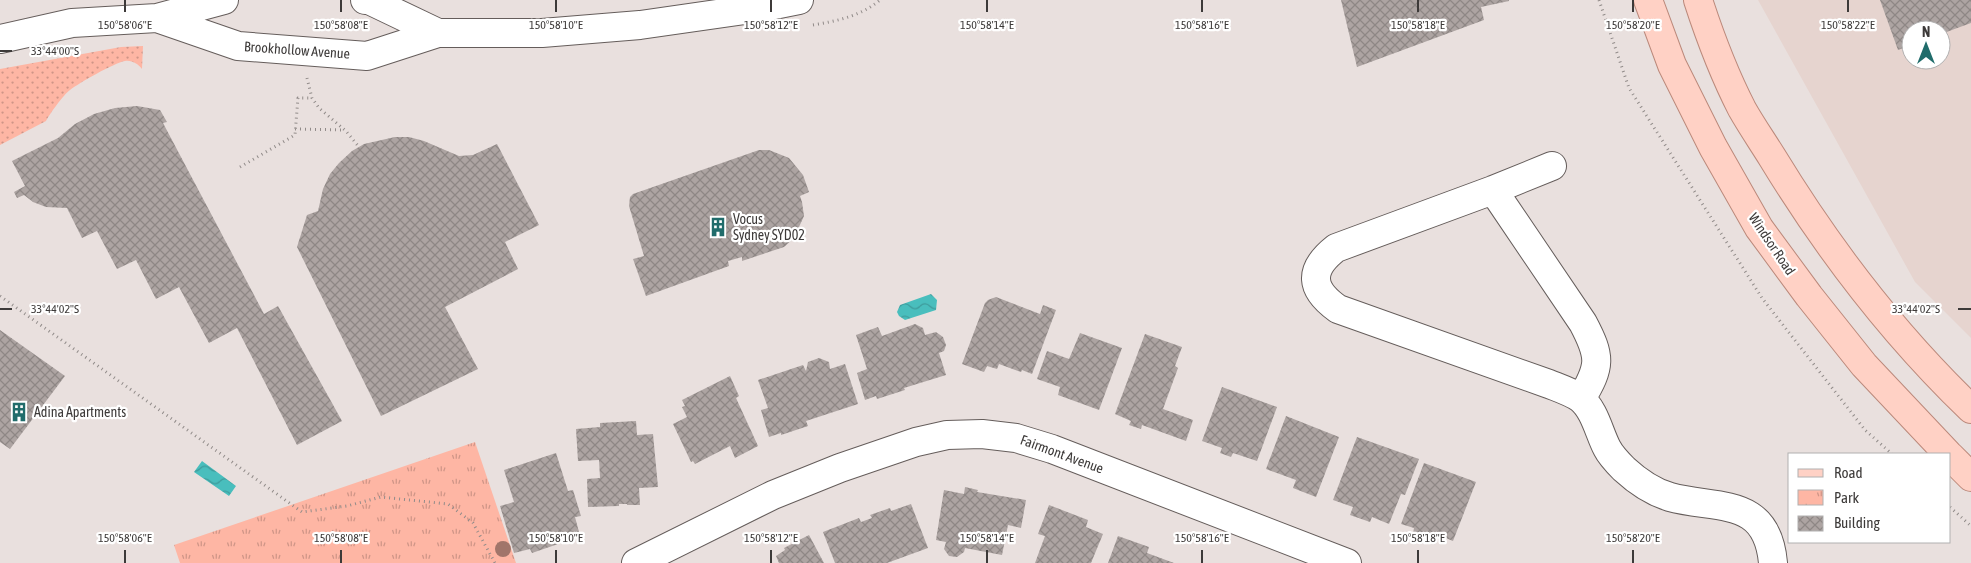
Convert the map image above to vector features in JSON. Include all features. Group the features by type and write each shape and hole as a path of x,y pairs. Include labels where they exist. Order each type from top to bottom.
{"main road":[{"name":"Windsor Road","path":"1648,0 1672,65 1713,147 1759,228 1808,296 1864,365 1947,453"},
{"path":"1698,0 1712,41 1742,108 1796,198 1852,276 1900,336 1971,409"},
{"name":"Windsor Road","path":"1951,457 1971,477"}],"street":[{"name":"Brookhollow Avenue","path":"0,39 72,23 157,18 224,0"},
{"name":"Brookhollow Avenue","path":"366,0 370,0 438,33"},
{"name":"Brookhollow Avenue","path":"157,18 238,46 367,56 438,33 542,33 631,26 759,8 799,0"},
{"path":"1552,166 1336,248 1324,257 1318,268 1316,281 1319,292 1338,309 1549,384 1581,399 1591,412 1608,449 1617,463 1631,476 1650,488 1668,496 1727,506 1747,513 1762,527 1771,546 1773,563"},
{"path":"1493,190 1583,323 1591,338 1596,352 1596,366 1591,382 1581,399"},
{"name":"Fairmont Avenue","path":"636,563 773,495 840,468 916,442 947,435 982,434 1016,438 1052,449 1347,563"}],"path":[{"path":"306,50 306,77 312,98 319,108 346,130 359,147"},
{"path":"240,167 295,135 298,98 312,98"},
{"path":"295,129 346,130"},
{"path":"0,296 302,512 347,506 381,497 448,504 473,523 495,563"},
{"path":"1951,508 1971,526"}],"shaded area":[{"path":"1758,0 1971,0 1971,338 1915,282"}],"green space":[{"path":"143,46 142,69 130,61 113,65 67,92 46,121 0,145 0,69 121,47"},
{"path":"475,442 516,563 180,563 174,545"}],"water":[{"path":"931,294 937,300 936,310 905,320 899,316 897,312 900,305"},
{"path":"202,461 236,486 229,496 194,472"}],"building":[{"path":"1341,0 1509,1 1481,7 1484,20 1357,67"},
{"path":"1880,0 1971,0 1971,23 1951,30 1951,20 1901,20 1901,49 1898,50"},
{"path":"137,106 160,110 167,122 163,123 264,314 278,306 342,421 297,445 237,328 209,343 179,287 156,299 136,260 117,269 97,231 82,238 67,208 46,207 33,202 24,195 17,198 14,192 25,186 12,161 58,138 75,124 94,114 115,108"},
{"path":"395,137 409,137 424,141 459,156 473,155 497,144 539,225 505,242 518,269 445,307 478,369 381,416 297,247 307,215 318,211 323,189 330,174 339,163 352,151 364,144"},
{"name":"Vocus Sydney SYD02","path":"759,150 769,150 789,158 803,175 809,192 800,196 804,216 794,238 784,247 742,261 742,257 728,261 729,266 646,296 633,259 644,256 629,206 630,197 633,194"},
{"path":"996,297 1040,314 1043,305 1056,310 1032,374 999,364 997,369 987,366 984,372 962,364 985,303"},
{"path":"915,324 923,328 925,335 936,332 943,337 946,345 944,351 939,353 946,375 904,388 905,390 877,399 876,396 865,400 857,373 867,369 856,335 878,327 882,336"},
{"name":"Adina Apartments","path":"0,330 65,376 10,449 0,442"},
{"path":"1080,333 1122,348 1099,410 1058,395 1060,387 1037,379 1047,351 1069,359"},
{"path":"1145,334 1182,347 1175,366 1178,368 1163,409 1193,420 1186,441 1142,425 1141,429 1129,425 1131,421 1115,414"},
{"path":"819,358 829,362 830,369 845,364 858,404 806,421 808,426 769,437 761,410 768,408 758,380 803,365 806,371 808,362"},
{"path":"730,376 739,396 736,398 758,446 735,458 730,446 695,464 693,461 691,462 673,424 687,417 682,407 685,406 682,400"},
{"path":"1222,387 1277,407 1257,461 1233,453 1231,457 1220,453 1222,448 1202,441"},
{"path":"1286,416 1339,437 1316,497 1293,488 1296,480 1266,469"},
{"path":"636,421 637,435 653,434 658,487 639,488 640,505 619,504 619,506 588,507 587,479 600,478 599,460 578,461 576,429 600,427 600,423"},
{"path":"1357,437 1419,459 1405,495 1401,494 1389,524 1372,517 1370,522 1350,515 1353,507 1333,500"},
{"path":"556,453 568,491 573,490 581,516 575,517 579,532 557,539 558,544 532,553 530,549 514,553 500,506 514,502 504,470"},
{"path":"1424,463 1476,482 1453,541 1431,532 1429,538 1413,533 1414,528 1401,524"},
{"path":"965,487 978,490 977,492 1026,500 1021,528 1008,525 1002,555 965,548 964,552 957,557 949,556 944,549 946,542 936,540 944,490 964,494"},
{"path":"911,504 928,548 887,563 835,563 823,532 859,518 861,522 872,518 870,515 890,508 891,511"},
{"path":"1049,505 1088,520 1086,527 1103,534 1091,563 1035,563 1045,536 1038,534"},
{"path":"809,535 824,563 779,563 776,556 785,550 784,548"},
{"path":"1118,536 1149,547 1147,553 1174,563 1108,563"}],"place":[{"name":"Vocus Sydney SYD02","path":"718,227"},
{"name":"Adina Apartments","path":"19,412"}]}
